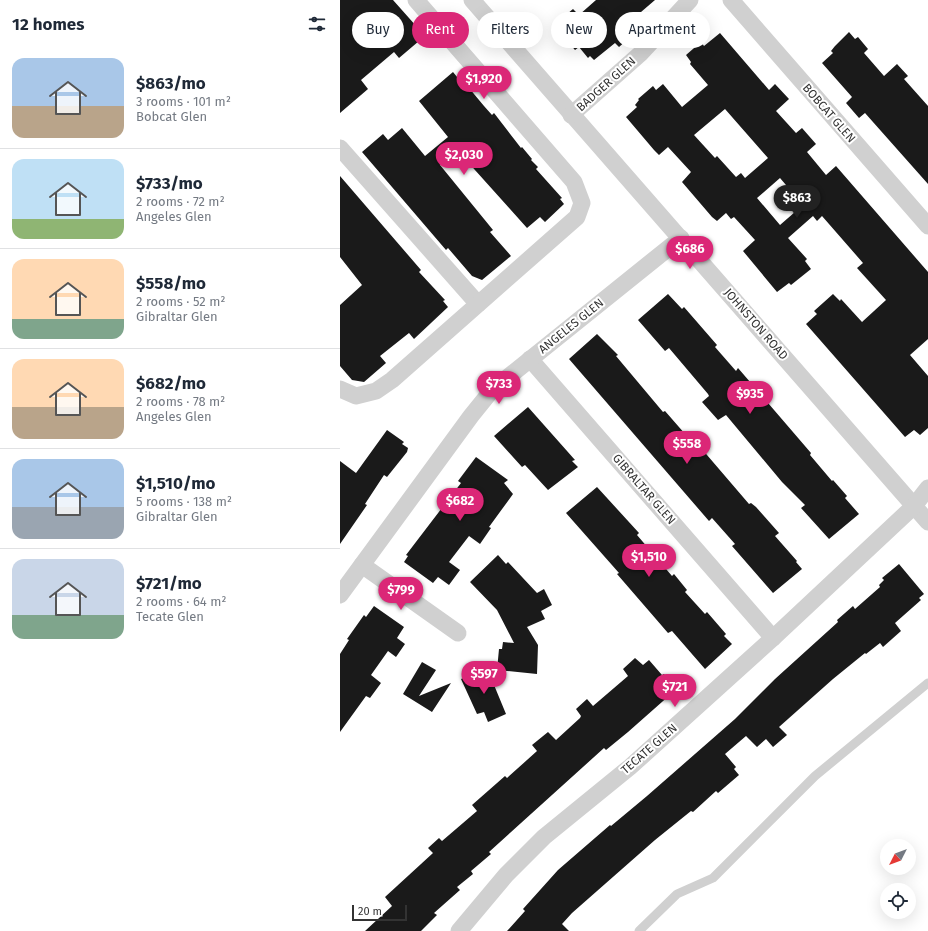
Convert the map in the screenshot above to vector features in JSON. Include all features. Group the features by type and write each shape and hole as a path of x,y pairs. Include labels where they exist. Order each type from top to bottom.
{"street":[{"path":"340,389 356,396 376,391 392,380 577,217 582,203 574,182 416,0"},
{"name":"JOHNSTON ROAD","path":"472,0 928,522"},
{"name":"BADGER GLEN","path":"571,115 640,54 690,0"},
{"name":"BOBCAT GLEN","path":"731,0 928,226"},
{"path":"340,148 478,304"},
{"name":"ANGELES GLEN","path":"340,595 471,416 492,390 681,238"},
{"name":"GIBRALTAR GLEN","path":"530,359 773,638"},
{"name":"TECATE GLEN","path":"458,931 506,875 544,837 630,767 773,638 914,506 928,488"},
{"path":"362,565 458,633"}],"lane":[{"path":"639,931 677,894 713,878 815,776 928,683"}],"building":[{"path":"340,0 393,0 404,12 352,12 352,48 404,48 404,12 412,21 412,47 399,58 394,52 361,80 368,89 340,113"},
{"path":"596,0 655,0 641,12 615,12 615,43 594,60 590,56 588,58 580,48 607,48 607,12 582,12"},
{"path":"849,32 855,39 858,37 868,49 864,53 884,76 897,64 908,76 904,79 928,106 928,184 865,113 859,118 846,103 852,97 822,63 833,53 831,51"},
{"path":"720,33 769,90 775,84 789,99 776,111 796,133 802,128 816,144 807,152 826,175 836,166 928,272 928,339 910,355 928,376 928,428 920,435 914,430 905,437 806,324 817,314 814,311 833,294 840,301 841,299 862,322 886,300 857,268 863,263 822,216 817,221 813,216 788,238 807,259 805,261 811,269 791,285 789,283 777,292 743,251 755,240 734,217 731,219 726,213 717,221 712,217 682,182 691,172 668,147 659,155 626,117 637,107 635,105 639,100 638,99 653,86 656,90 663,84 682,107 708,85 690,64 691,62 686,55 694,48 710,48 710,41","holes":["725,109 768,158 745,178 741,173 736,177 717,156 715,158 694,135","780,178 803,205 780,225 757,198"]},
{"path":"453,72 462,83 464,82 492,115 494,113 538,167 536,169 562,198 560,199 564,204 545,222 540,217 527,228 457,150 440,165 493,230 490,232 511,256 482,280 472,276 448,248 446,250 362,152 383,134 388,140 402,128 425,156 448,137 419,101"},
{"path":"340,176 421,270 419,272 445,300 443,301 448,307 414,339 409,333 380,356 386,363 364,382 352,380 340,366 340,305 362,285 340,257"},
{"path":"668,294 682,309 684,307 717,345 715,347 736,371 738,368 811,453 810,455 832,481 833,480 847,496 845,498 859,514 829,539 801,508 805,505 782,482 726,415 718,420 702,402 709,396 708,394 669,348 665,351 638,320"},
{"path":"597,334 618,355 616,356 663,412 665,411 699,450 701,448 749,504 751,503 756,507 779,533 775,536 802,569 773,593 732,546 735,544 712,518 709,521 569,359"},
{"path":"528,407 575,460 572,461 578,467 548,490 525,465 522,467 494,436"},
{"path":"387,430 404,442 402,444 408,448 407,452 387,477 384,475 365,504 367,505 340,544 340,461 356,473"},
{"path":"476,457 508,480 504,483 513,494 489,527 491,528 480,544 469,536 449,562 460,570 449,585 438,577 433,583 404,562 408,556 406,555 461,483 458,481"},
{"path":"597,487 639,533 637,535 672,576 674,574 687,590 685,592 705,614 707,612 726,634 724,636 732,644 705,669 672,631 668,633 617,574 619,573 566,513"},
{"path":"498,555 506,564 508,562 537,593 544,589 552,605 541,611 545,619 527,627 538,645 537,674 497,670 499,649 502,649 503,642 514,643 497,610 470,582"},
{"path":"899,564 924,594 919,598 921,600 895,623 901,631 883,647 880,643 866,654 865,653 779,727 787,735 773,747 766,739 757,747 746,736 725,754 736,767 734,769 739,775 718,793 716,791 693,812 691,811 655,840 572,913 562,924 569,931 507,931 525,911 523,909 558,870 610,825 611,826 647,796 735,719 775,679 838,622 837,620 853,606 855,609 880,587 879,585 884,580 882,578"},
{"path":"374,606 404,627 397,638 405,644 396,657 388,651 371,675 381,683 370,698 366,696 340,732 340,654 349,640 347,639 364,615 366,617"},
{"path":"635,658 643,665 649,660 662,675 664,674 675,687 669,692 671,694 606,750 604,748 489,852 491,854 471,871 473,874 457,887 460,890 434,913 437,915 421,931 365,931 392,906 385,897 433,853 428,848 439,838 442,841 477,811 472,805 505,776 507,778 537,751 532,745 548,732 556,740 580,718 581,716 576,709 587,699 593,706 628,676 623,669"},
{"path":"422,662 436,670 419,696 451,683 432,712 403,694"},
{"path":"487,668 506,714 488,722 484,712 477,714 461,679"}]}
